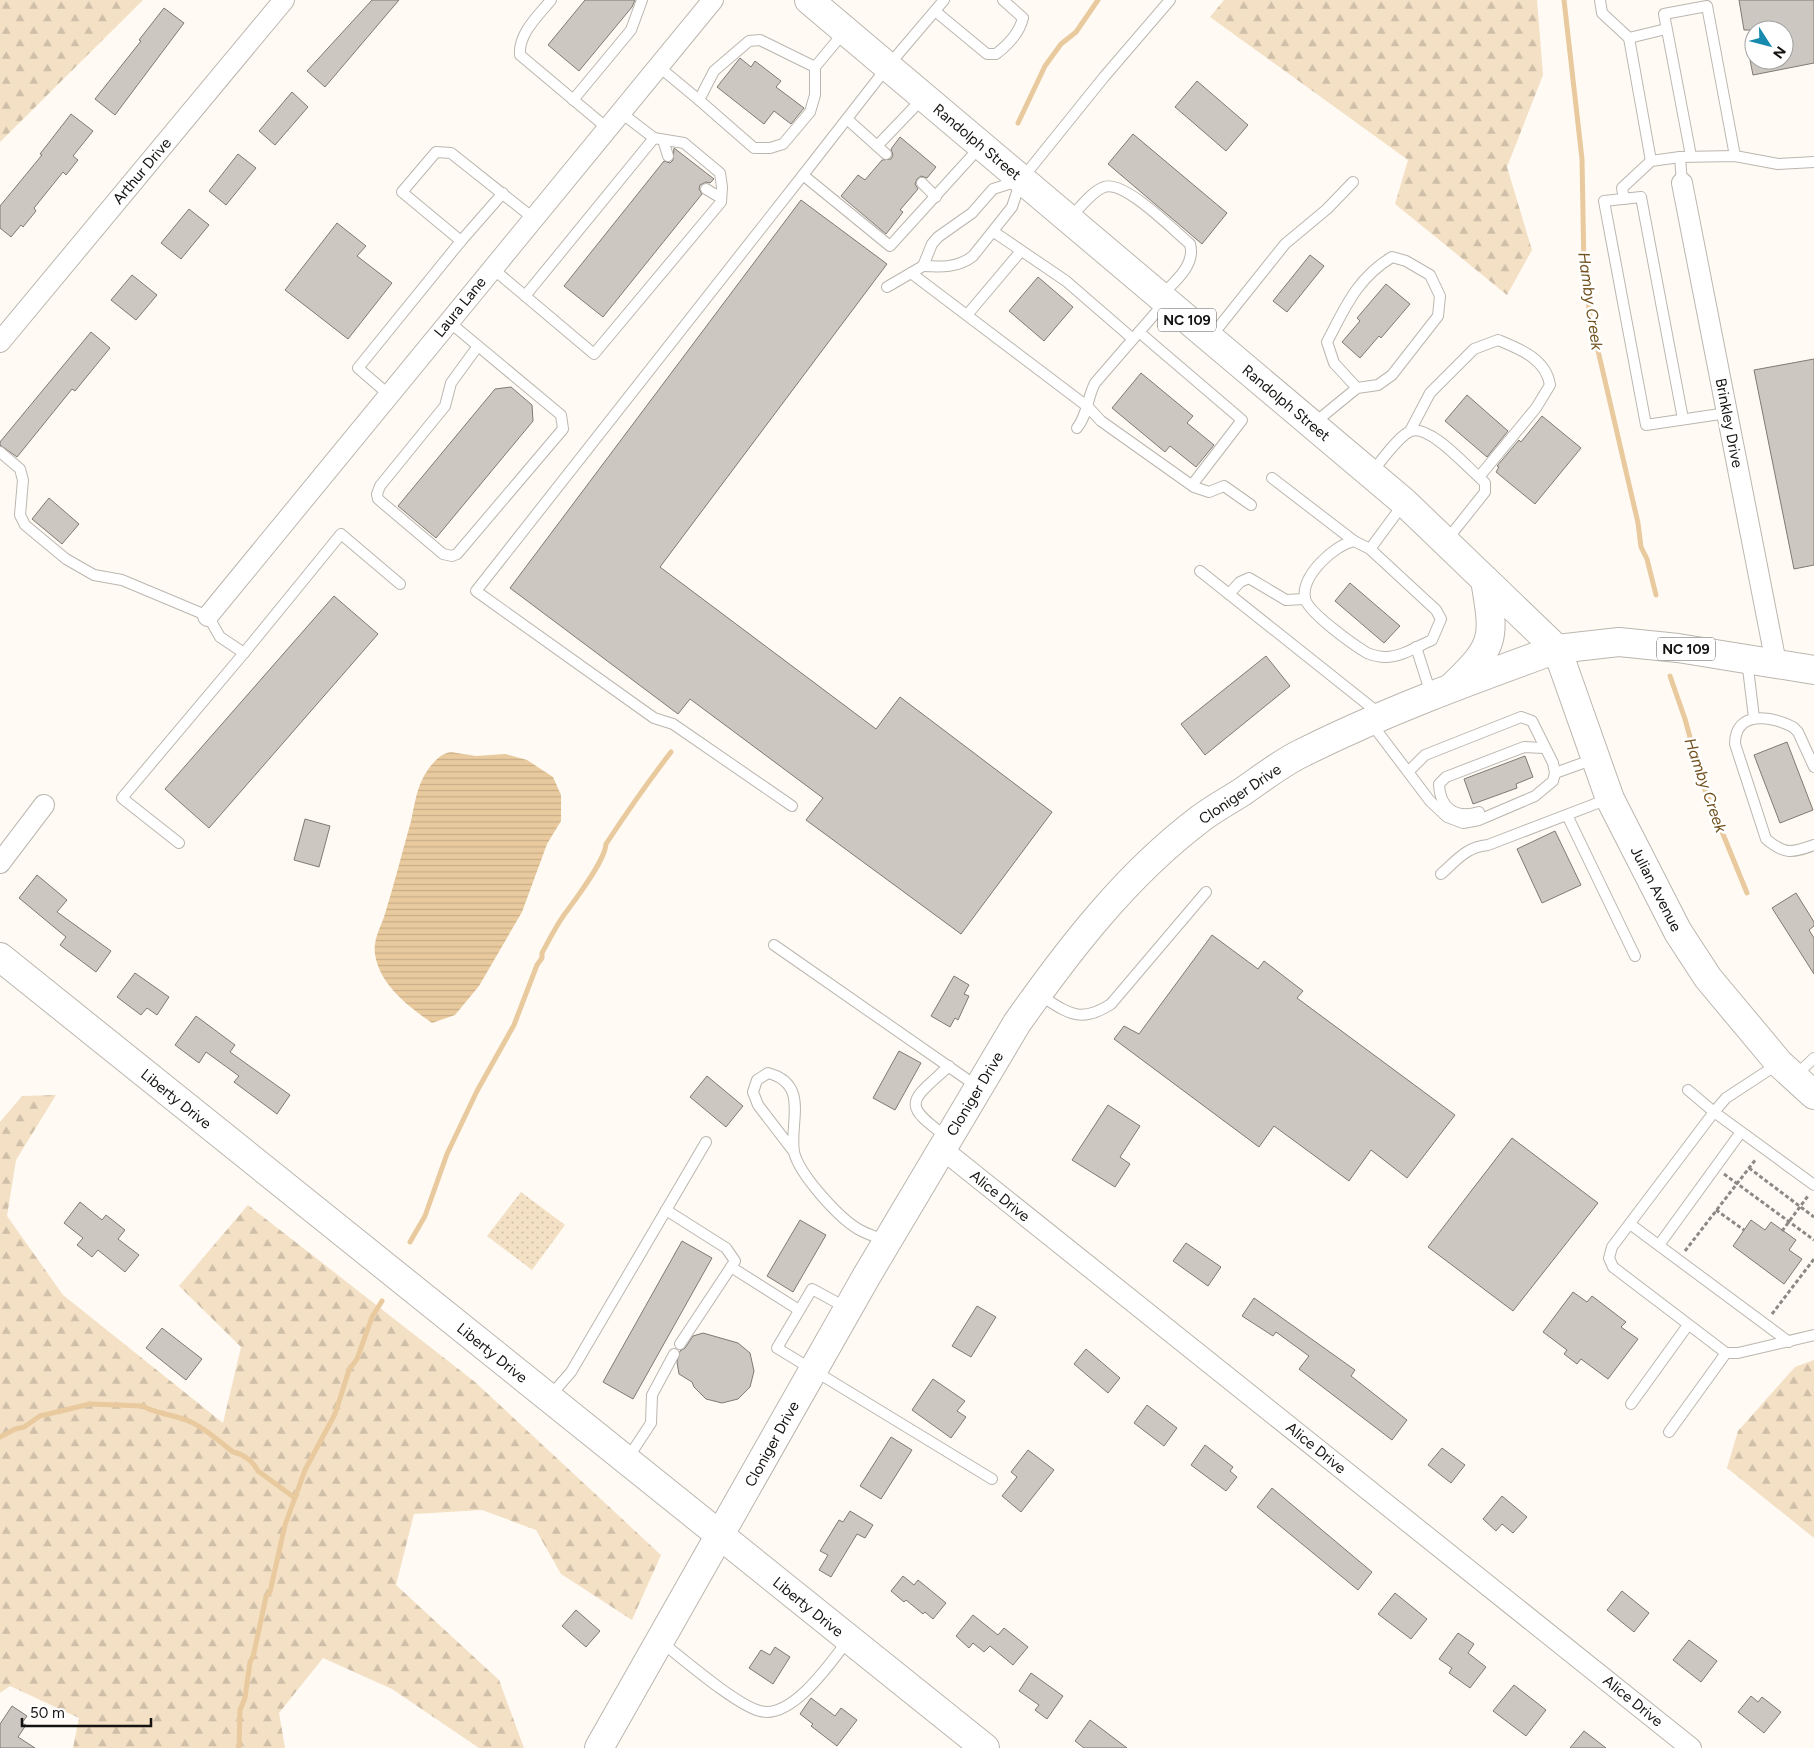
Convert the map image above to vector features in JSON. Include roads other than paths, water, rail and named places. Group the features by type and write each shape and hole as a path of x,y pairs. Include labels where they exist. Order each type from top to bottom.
{"main road":[{"name":"Randolph Street","path":"809,0 1404,502 1557,648"},
{"path":"1442,691 1472,668 1490,638 1492,624 1485,580"},
{"name":"NC 109","path":"1557,648 1619,642 1776,663 1814,670"},
{"name":"Cloniger Drive","path":"599,1748 848,1309 945,1143 1038,994 1074,944 1113,899 1200,818 1300,754 1442,691 1557,648"},
{"name":"Julian Avenue","path":"1557,648 1610,798 1678,932 1708,978 1796,1078"},
{"name":"Liberty Drive","path":"0,957 985,1748"}],"street":[{"name":"Arthur Drive","path":"0,342 284,0"},
{"name":"Laura Lane","path":"208,616 388,394 713,0"},
{"name":"Brinkley Drive","path":"1682,184 1776,663"},
{"path":"0,863 44,805"},
{"name":"Alice Drive","path":"945,1143 1691,1748"}],"lane":[{"path":"551,0 524,34 519,46 520,56 607,128"},
{"path":"573,100 631,30 642,0"},
{"path":"792,806 673,724 654,718 476,590 888,66 944,0"},
{"path":"935,11 987,54 996,54 1006,46 1020,27 1023,18 1003,0"},
{"path":"923,266 945,268 965,262 994,232 1012,207 1022,180 1104,76 1170,0"},
{"path":"1600,0 1602,13 1629,38 1651,161"},
{"path":"1691,156 1664,14 1707,6 1735,156"},
{"path":"1629,38 1666,29"},
{"path":"658,66 754,148 770,148 783,144 810,112 815,95 815,67 845,31"},
{"path":"699,100 714,71 749,40 760,40 815,67"},
{"path":"878,146 924,97"},
{"path":"620,112 658,139 668,156"},
{"path":"847,119 886,154"},
{"path":"492,268 594,354 721,202 720,173 684,142 658,139"},
{"path":"525,296 658,139"},
{"path":"803,175 890,246 981,146"},
{"path":"461,241 402,192 436,152 451,153 534,218"},
{"path":"1624,199 1622,188 1651,161 1691,156 1735,156 1778,164 1814,162"},
{"path":"1680,157 1682,184"},
{"path":"887,287 923,266 932,244 938,237 972,212 993,189 1022,180"},
{"path":"1209,338 1285,244 1328,209 1353,182"},
{"path":"922,183 936,197"},
{"path":"1068,219 1098,190 1114,186 1128,193 1190,244 1191,259 1136,335 1095,383 1089,394 1086,417 1077,428"},
{"path":"706,189 721,198"},
{"path":"388,394 358,368 461,241 503,194"},
{"path":"1683,419 1641,197 1604,200 1646,425 1727,413"},
{"path":"994,232 1021,251 1036,258 1242,420 1192,485"},
{"path":"968,315 1021,251"},
{"path":"1312,425 1357,388 1378,385 1392,375 1438,316 1440,296 1430,275 1406,261 1392,257 1375,267 1353,292 1327,342 1334,363 1357,388"},
{"path":"910,274 968,315 1088,407 1101,421 1192,485 1209,492 1224,486 1251,504"},
{"path":"448,321 561,415 563,429 457,554 452,556 442,554 378,499 377,494 380,486 445,406 451,383 478,346"},
{"path":"1370,474 1410,431 1430,393 1474,349 1498,340 1529,353 1548,376 1550,385 1536,408 1479,477"},
{"path":"1410,431 1425,431 1485,483 1484,492 1445,542"},
{"path":"0,452 20,469 23,480 20,516 25,525 66,559 94,575 122,580 208,616 220,637 244,653"},
{"path":"1272,478 1354,540 1370,549 1436,610 1441,619 1432,640 1386,657 1369,654 1313,612 1305,599 1305,584 1337,547 1354,540"},
{"path":"1370,549 1404,502"},
{"path":"179,843 122,798 341,534 400,584"},
{"path":"1200,571 1377,719 1409,771 1430,801 1447,817 1463,823 1479,820 1535,796 1553,781 1555,773 1532,721 1521,717 1426,755 1409,771"},
{"path":"1229,594 1240,582 1249,578 1286,600 1305,599"},
{"path":"1416,647 1442,691"},
{"path":"1747,659 1754,718"},
{"path":"1814,767 1798,732 1793,727 1754,718 1743,722 1738,729 1735,744 1766,839 1775,848 1790,852 1814,845"},
{"path":"1535,796 1526,792 1486,810 1464,815 1455,813 1445,806 1439,784 1446,777 1524,747 1544,748"},
{"path":"1555,773 1597,758"},
{"path":"1441,874 1461,854 1475,846 1488,845 1610,798"},
{"path":"1568,815 1634,956"},
{"path":"1038,994 1065,1011 1075,1014 1084,1016 1099,1012 1121,994 1206,892"},
{"path":"774,946 979,1087"},
{"path":"1814,1058 1796,1078 1726,1098 1612,1248 1609,1258 1613,1267 1688,1326 1726,1353 1738,1353 1814,1335"},
{"path":"945,1143 921,1118 915,1108 916,1101 922,1091 948,1066"},
{"path":"794,1152 795,1100 789,1085 778,1076 768,1073 757,1080 753,1092 758,1105 794,1152 806,1175 838,1213 858,1229 887,1241"},
{"path":"1688,1090 1714,1112 1764,1148 1812,1189"},
{"path":"1659,1245 1741,1132"},
{"path":"548,1398 571,1372 706,1142"},
{"path":"666,1210 726,1248 735,1261 680,1344"},
{"path":"1630,1224 1789,1342"},
{"path":"731,1267 799,1310"},
{"path":"848,1309 812,1288 777,1348 992,1479"},
{"path":"1631,1404 1688,1326"},
{"path":"1669,1432 1726,1353"},
{"path":"626,1461 651,1423 652,1395 674,1354"},
{"path":"660,1641 731,1694 761,1712 774,1710 791,1703 811,1688 849,1639"}],"waterway":[{"path":"1018,123 1045,66 1061,44 1076,32 1098,0"},
{"name":"Hamby Creek","path":"1564,0 1582,159 1584,269 1590,316 1638,523 1641,547 1647,559 1656,595"},
{"name":"Hamby Creek","path":"1670,676 1685,719 1703,785 1747,893"},
{"path":"410,1242 425,1216 447,1154 477,1091 514,1025 537,965 542,958 542,953 561,919 601,860 606,844 671,752"},
{"path":"239,1748 240,1710 245,1698 250,1662 253,1657 266,1597 270,1592 285,1525 305,1470 335,1414 349,1370 357,1359 372,1317 382,1301"},
{"path":"0,1437 15,1429 24,1427 40,1416 90,1404 143,1406 197,1425 233,1452 247,1458 258,1471 295,1498"}]}
